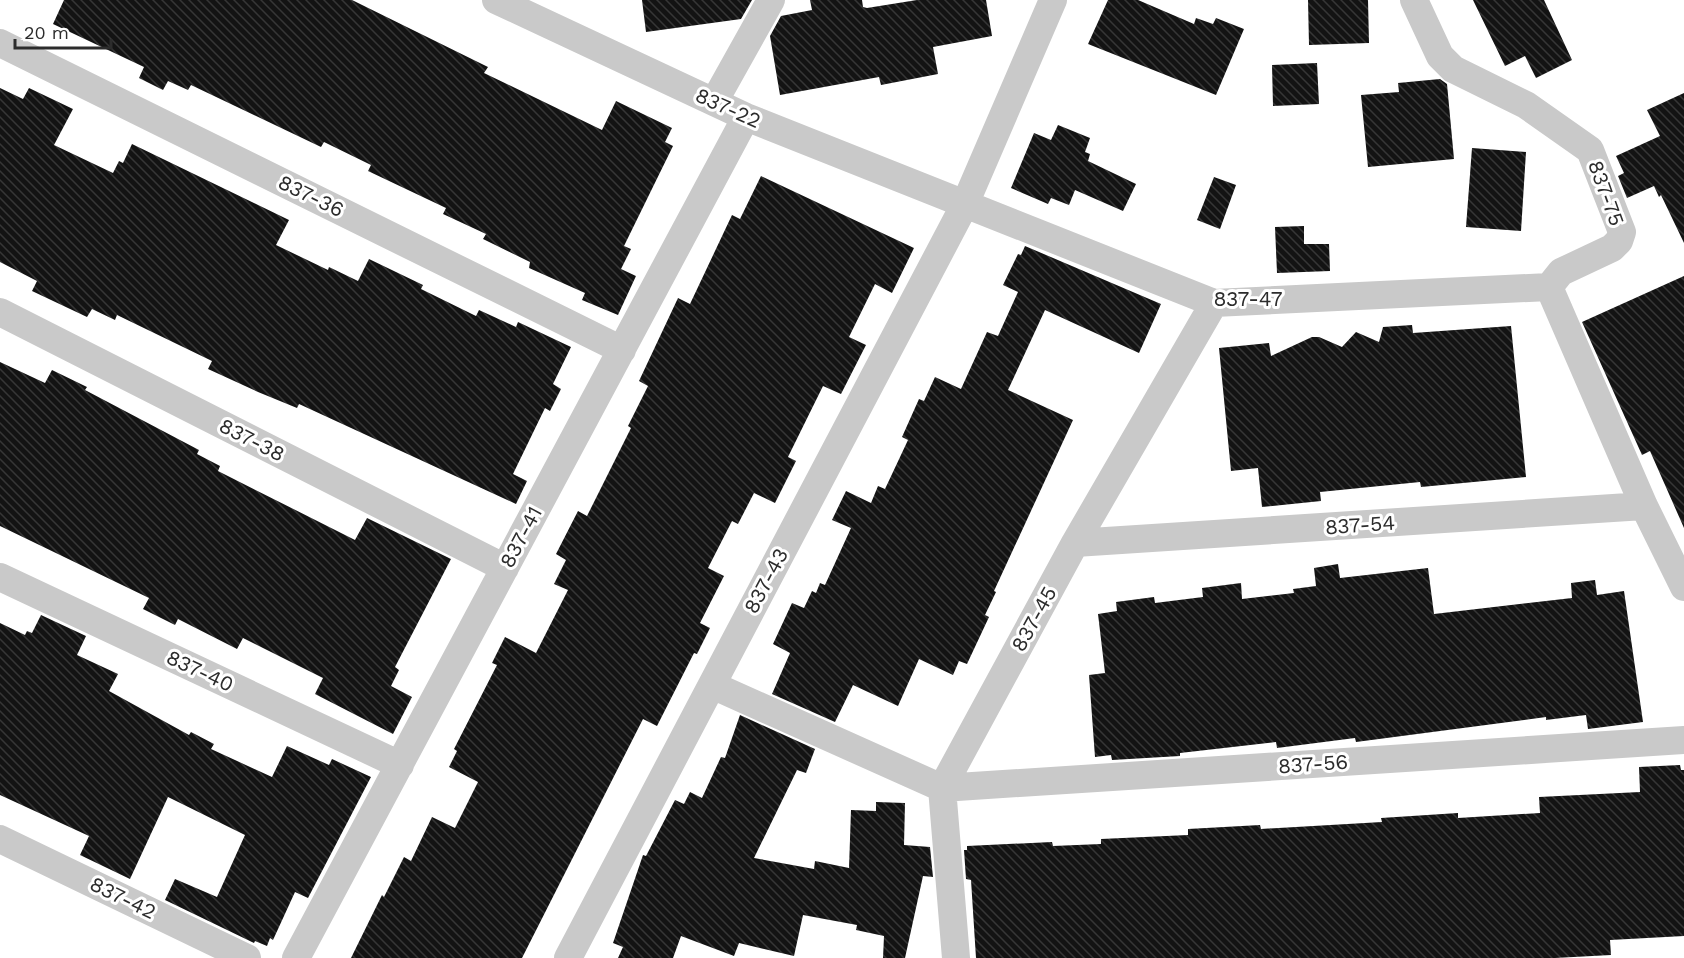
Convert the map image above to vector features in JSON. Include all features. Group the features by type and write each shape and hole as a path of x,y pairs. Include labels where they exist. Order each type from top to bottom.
{"street":[{"name":"837-22","path":"496,0 746,117 964,204"},
{"path":"714,102 771,0"},
{"name":"837-43","path":"568,958 964,204 1053,0"},
{"name":"837-75","path":"1414,0 1440,56 1453,69 1526,105 1590,150 1598,166 1620,221 1622,232 1619,241 1612,248 1561,272 1549,287"},
{"name":"837-36","path":"0,43 622,350"},
{"name":"837-41","path":"297,958 746,117"},
{"name":"837-47","path":"964,204 1214,303 1549,287"},
{"path":"1549,287 1644,506 1684,587"},
{"name":"837-45","path":"942,788 1076,543 1214,303"},
{"name":"837-38","path":"0,312 505,568"},
{"name":"837-54","path":"1076,543 1644,506"},
{"name":"837-40","path":"0,577 400,765"},
{"path":"712,685 942,788 956,958"},
{"name":"837-56","path":"942,788 1684,740"},
{"name":"837-42","path":"0,839 247,958"}],"building":[{"path":"64,0 352,0 488,67 484,73 602,130 616,101 672,128 665,142 673,146 624,246 631,249 621,269 636,276 618,315 582,300 585,293 529,268 530,262 483,239 486,234 443,214 446,208 368,171 371,165 324,142 321,147 191,85 188,90 168,81 163,90 139,78 144,67 53,24"},
{"path":"642,0 752,0 741,19 646,32"},
{"path":"810,0 862,0 863,7 867,8 917,0 986,0 992,36 933,47 938,74 881,85 879,77 780,95 770,36 781,16 812,10"},
{"path":"1108,0 1138,0 1194,24 1196,18 1213,24 1216,18 1244,29 1216,95 1088,44"},
{"path":"1308,0 1368,0 1369,43 1309,45"},
{"path":"1473,0 1544,0 1572,60 1536,78 1525,56 1505,66"},
{"path":"1317,63 1319,104 1273,106 1272,65"},
{"path":"1440,79 1447,84 1454,159 1368,167 1361,95 1399,92 1398,83"},
{"path":"0,88 23,99 29,88 73,109 54,145 113,173 119,161 123,163 132,144 289,220 276,245 328,270 329,267 358,281 369,259 423,285 421,289 476,316 479,310 516,327 518,322 571,347 553,384 561,389 550,411 545,408 513,474 527,481 516,504 299,404 297,408 208,369 212,361 117,315 115,320 92,309 87,317 32,291 37,281 0,262"},
{"path":"1684,93 1684,243 1661,195 1659,197 1654,186 1627,198 1618,176 1624,173 1616,156 1660,136 1647,110"},
{"path":"1058,125 1090,138 1085,152 1090,154 1088,161 1136,184 1123,211 1075,190 1069,205 1051,198 1048,204 1011,188 1034,133 1051,140"},
{"path":"1472,148 1526,152 1521,231 1466,227"},
{"path":"761,176 914,248 892,293 875,284 849,337 866,345 841,394 823,386 788,457 796,461 775,503 754,493 738,524 732,521 708,568 724,576 700,623 710,628 697,654 694,653 657,726 643,719 522,958 351,958 382,895 384,897 404,857 411,861 432,817 455,828 478,782 449,767 457,751 454,749 497,665 492,663 505,637 536,653 568,590 554,584 566,560 556,554 578,511 587,516 631,428 628,426 648,386 639,381 678,298 690,304 732,215 740,219"},
{"path":"1214,177 1236,185 1220,229 1197,220"},
{"path":"1304,226 1304,244 1329,244 1330,271 1277,273 1275,227"},
{"path":"1025,246 1161,304 1139,353 1045,310 1008,390 1073,420 994,591 996,592 985,615 989,617 967,664 959,661 953,675 919,659 898,706 853,685 835,722 772,694 790,653 773,644 792,603 804,608 812,591 816,593 820,583 825,585 851,528 832,520 846,491 871,503 878,486 885,489 908,440 902,437 919,399 924,401 935,377 961,389 987,332 998,336 1018,292 1003,285 1018,254 1021,255"},
{"path":"1684,276 1684,528 1650,451 1642,455 1582,322"},
{"path":"1412,325 1413,333 1511,326 1526,477 1421,487 1420,482 1320,492 1321,501 1262,507 1258,468 1231,471 1219,348 1269,343 1271,356 1312,337 1319,337 1342,347 1356,332 1379,342 1383,327"},
{"path":"0,362 45,383 52,370 87,387 85,390 199,450 197,454 220,466 218,471 355,540 367,518 451,559 395,667 399,670 391,686 412,697 393,734 315,694 323,678 243,638 237,649 178,619 175,625 143,609 149,598 0,526"},
{"path":"1338,564 1340,578 1428,568 1434,614 1572,598 1571,583 1595,580 1597,595 1624,591 1643,722 1588,729 1586,715 1546,720 1546,717 1356,742 1355,738 1277,748 1276,742 1180,753 1180,756 1112,760 1111,755 1095,757 1089,675 1105,673 1098,614 1117,611 1116,602 1154,597 1155,603 1203,597 1202,588 1241,583 1242,599 1294,593 1293,589 1316,586 1314,568"},
{"path":"41,615 86,636 77,655 118,674 109,691 189,735 191,732 214,744 211,749 272,777 287,746 329,765 332,759 371,777 308,898 295,892 273,940 270,938 267,946 255,941 254,943 165,900 175,879 217,897 245,835 168,797 130,879 80,855 89,836 0,795 0,623 25,635 27,631 32,633"},
{"path":"740,715 815,749 806,773 797,770 754,858 814,869 815,861 849,868 851,810 876,811 876,802 905,803 904,845 930,847 933,877 923,876 905,958 883,958 884,936 856,930 857,925 803,915 794,956 739,943 734,956 681,936 673,958 618,958 623,947 613,943 643,855 646,856 675,800 684,804 690,792 702,798 721,757 725,758"},
{"path":"1680,765 1681,770 1684,770 1684,936 1610,940 1611,955 1555,958 976,958 971,880 966,879 964,850 967,850 967,846 1052,842 1053,846 1101,844 1101,839 1188,835 1188,829 1260,825 1261,829 1382,822 1381,818 1458,813 1458,818 1540,813 1539,797 1640,792 1639,767"}]}
